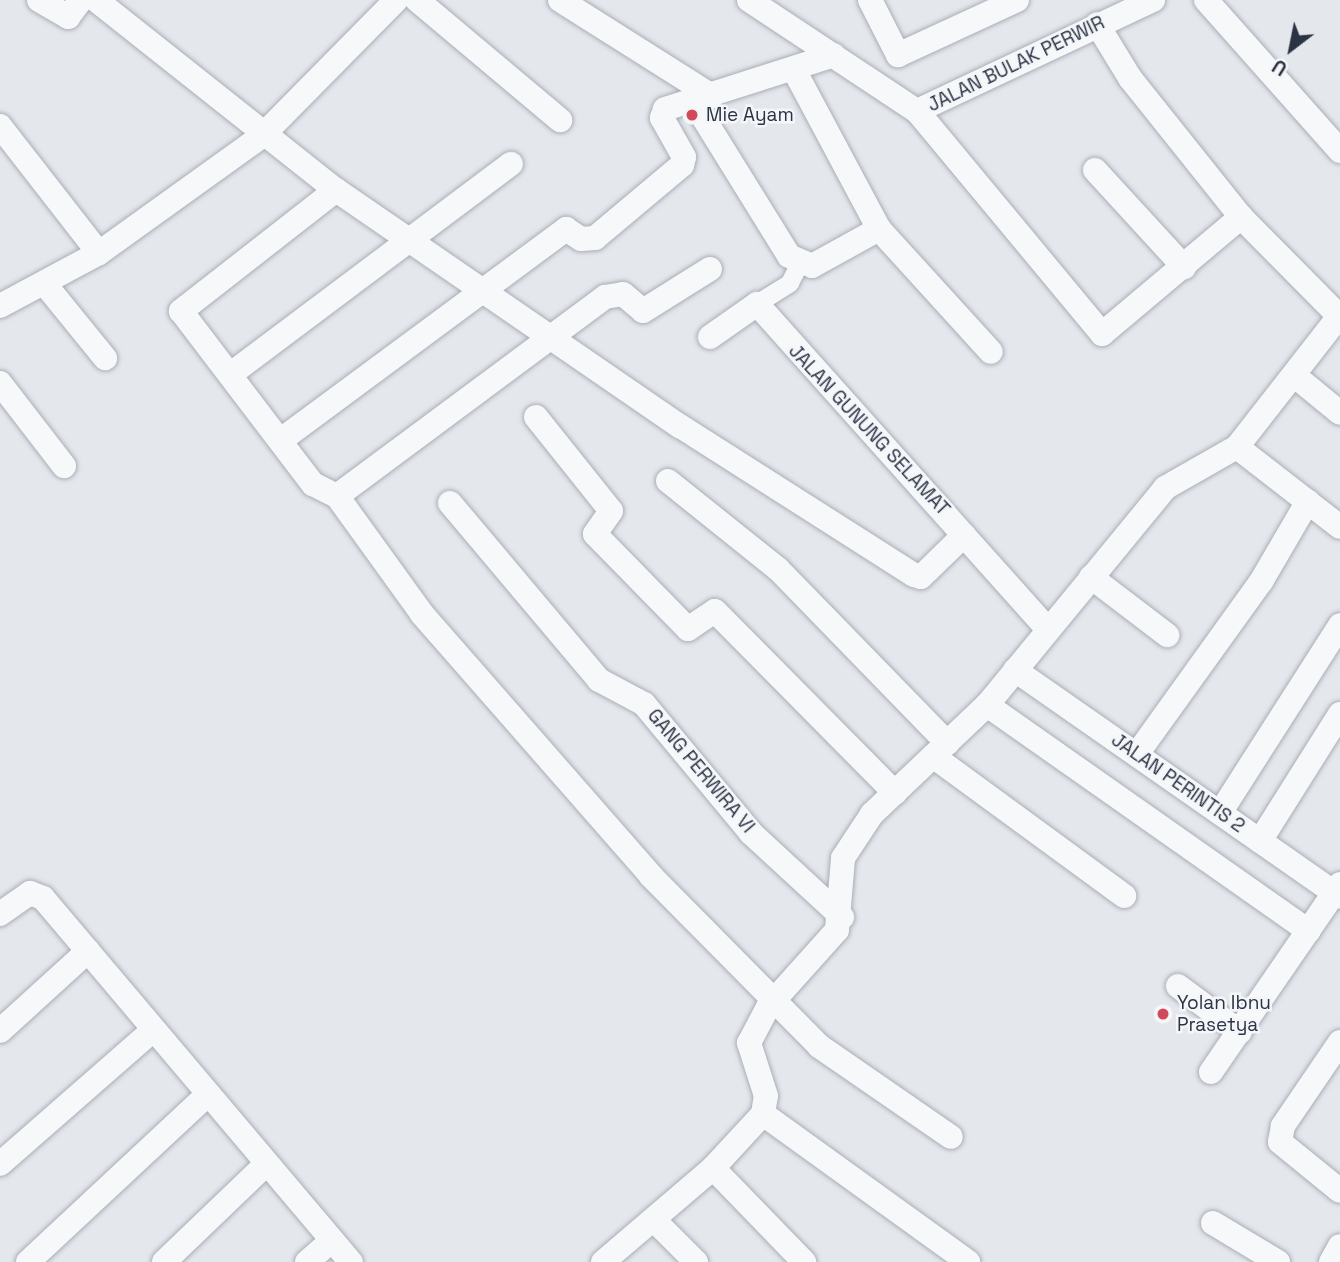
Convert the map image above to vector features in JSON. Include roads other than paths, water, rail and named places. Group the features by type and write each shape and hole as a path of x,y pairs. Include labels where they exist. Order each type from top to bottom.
{"street":[{"path":"39,0 68,17 81,0"},
{"path":"96,0 193,73 262,135 409,241 546,335 914,575 921,577 964,535"},
{"path":"0,306 99,253 262,135 396,0"},
{"path":"417,0 560,120"},
{"path":"560,0 703,98 799,265"},
{"path":"748,0 918,111 1102,334 1241,217"},
{"path":"870,0 898,55 1017,0"},
{"name":"JALAN BULAK PERWIR","path":"918,111 1097,24 1153,0"},
{"path":"1206,0 1340,151"},
{"path":"603,1262 655,1222 713,1168 763,1114 766,1096 750,1043 773,1002 827,944 842,917 843,858 872,814 987,705 1165,488 1237,446 1340,316 1241,217 1130,78 1097,24"},
{"path":"281,440 566,229 581,239 595,238 682,165 684,157 661,114 703,98 795,72 834,55"},
{"path":"795,72 878,229 991,352"},
{"path":"0,126 99,253"},
{"path":"231,374 511,164"},
{"path":"1095,170 1184,267"},
{"path":"337,190 181,311 313,484 337,496 422,614 515,723 773,1002 819,1045 951,1137"},
{"path":"799,265 811,266 878,229"},
{"path":"710,337 790,283 799,265"},
{"path":"337,496 546,335 615,291 643,311 710,269"},
{"path":"44,284 104,358"},
{"name":"JALAN GUNUNG SELAMAT","path":"757,304 1048,629"},
{"path":"1295,376 1340,414"},
{"path":"0,383 64,466"},
{"path":"536,417 611,511 595,534 688,629 715,611 895,793"},
{"path":"1237,446 1340,527"},
{"path":"668,481 778,569 940,749 1124,896"},
{"path":"1137,754 1255,591 1308,501"},
{"name":"GANG PERWIRA VI","path":"450,503 599,680 645,704 751,833 842,917"},
{"path":"1091,577 1167,635"},
{"path":"1220,813 1336,642"},
{"name":"JALAN PERINTIS 2","path":"1016,670 1260,841 1338,891"},
{"path":"987,705 1308,931"},
{"path":"1260,841 1340,714"},
{"path":"1211,1072 1338,891"},
{"path":"0,914 36,892 88,951 206,1096 351,1262"},
{"path":"0,1031 88,951"},
{"path":"1178,986 1240,1032"},
{"path":"0,1164 152,1031"},
{"path":"1340,1042 1283,1126 1280,1142 1340,1191"},
{"path":"28,1262 206,1096"},
{"path":"763,1114 968,1262"},
{"path":"164,1262 265,1165"},
{"path":"713,1168 804,1262"},
{"path":"655,1222 696,1262"},
{"path":"1213,1223 1278,1262"},
{"path":"307,1262 331,1241"},
{"path":"1331,1262 1340,1246"}],"place":[{"name":"Mie Ayam","path":"692,115"},
{"name":"Yolan Ibnu Prasetya","path":"1163,1014"}]}
